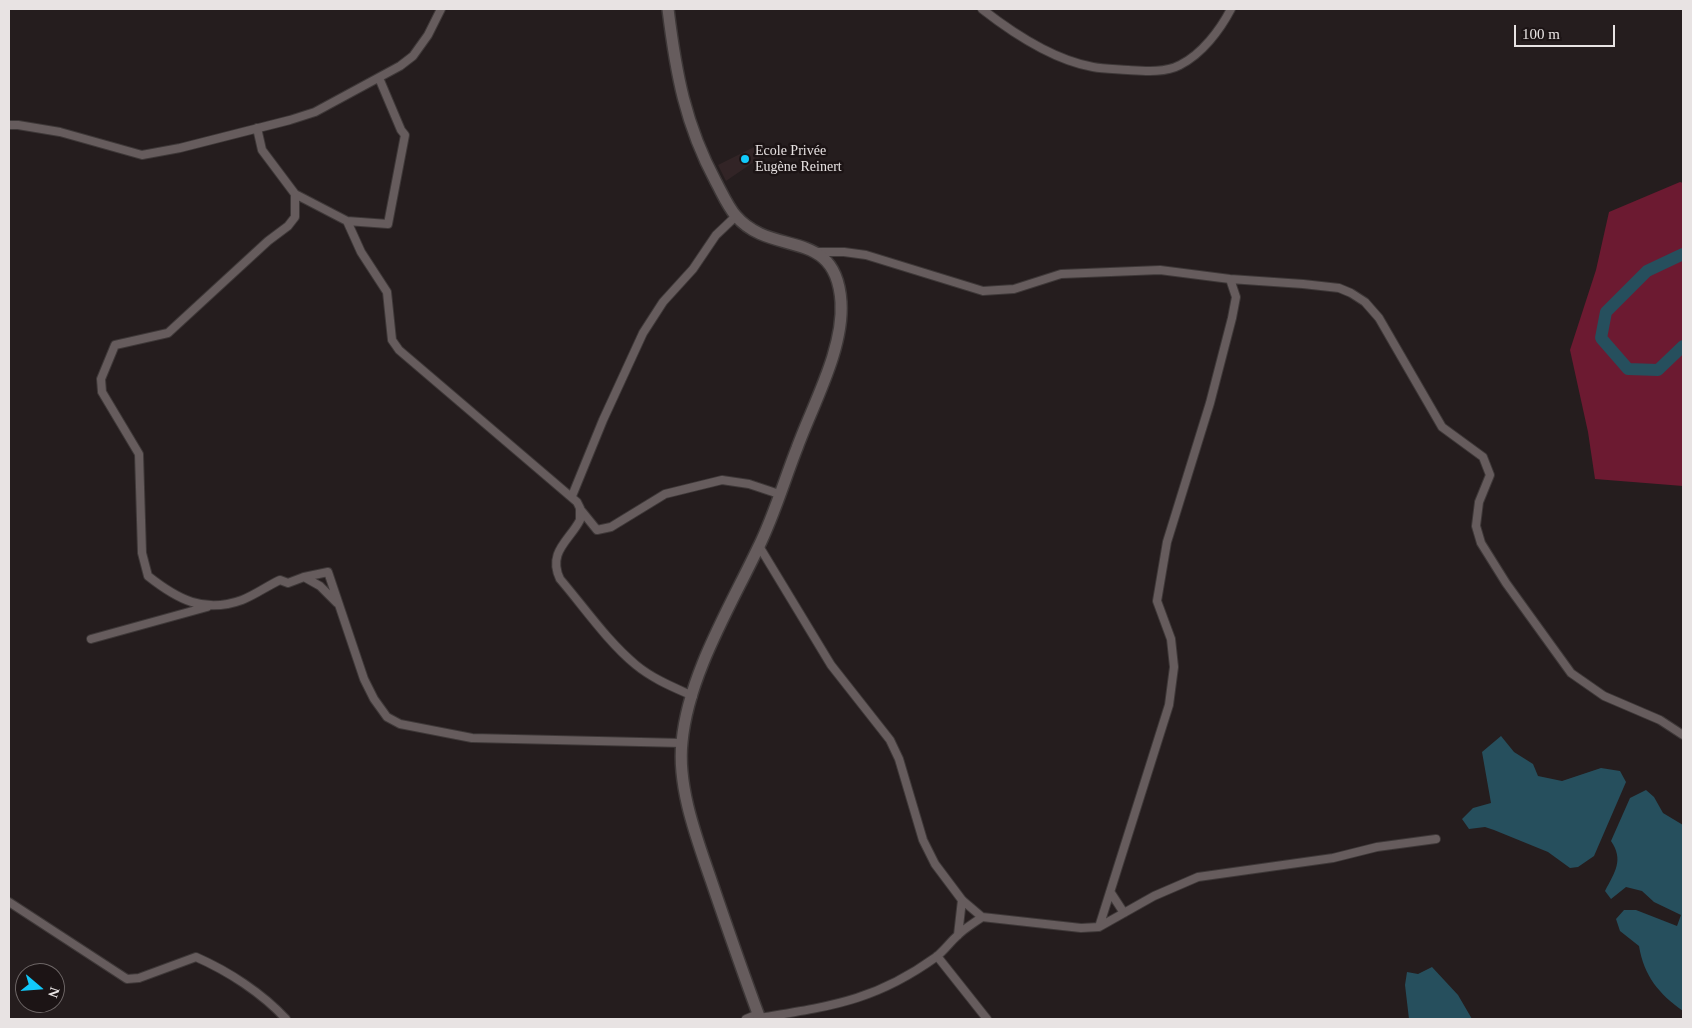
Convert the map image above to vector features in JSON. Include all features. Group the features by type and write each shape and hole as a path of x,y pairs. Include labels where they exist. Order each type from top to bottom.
{"street":[{"path":"9,125 60,132 142,155 180,148 257,128 315,112 379,78 413,56 428,35 441,9"},
{"path":"668,9 679,82 690,126 712,174 736,216 764,234 817,252 827,259 838,284 841,302 840,326 828,369 759,546 716,633 693,696 682,743 686,790 694,829 759,1017"},
{"path":"982,9 1028,40 1066,60 1094,67 1140,71 1165,70 1179,66 1190,59 1213,36 1230,9"},
{"path":"257,128 262,150 295,194 347,221 388,224 405,135 397,122 379,78"},
{"path":"209,607 186,600 156,582 146,572 142,553 139,454 102,392 101,379 115,344 168,333 268,241 288,226 295,217 295,194"},
{"path":"572,496 603,420 643,333 662,302 693,269 716,235 736,216"},
{"path":"347,221 361,252 387,292 392,340 399,350 572,496 597,530 611,528 665,494 722,480 749,484 780,494"},
{"path":"817,252 844,252 866,255 983,291 1014,289 1061,274 1160,270 1230,279 1339,288 1351,292 1365,302 1379,318 1442,428 1482,457 1490,475 1479,502 1476,526 1481,543 1506,582 1571,673 1604,696 1660,720 1683,735"},
{"path":"1100,927 1169,704 1174,667 1171,639 1157,601 1167,542 1210,403 1232,318 1236,297 1230,279"},
{"path":"580,508 580,520 565,538 556,561 555,569 560,578 616,646 636,665 661,682 693,696"},
{"path":"759,546 831,665 890,740 899,759 923,840 935,864 962,900 982,916 1081,928 1100,927 1154,896 1198,877 1333,858 1377,848 1436,839"},
{"path":"91,639 209,607 243,600 280,580 288,583 304,577 328,572 364,678 374,699 387,717 400,724 472,738 682,743"},
{"path":"304,577 320,586 337,603"},
{"path":"1111,893 1124,913"},
{"path":"958,935 962,900"},
{"path":"9,902 127,979 139,978 196,956 228,973 275,1008 286,1019"},
{"path":"746,1019 845,1003 869,996 892,985 938,956 958,935 982,916"},
{"path":"938,956 987,1019"}],"shaded area":[{"name":"Ecole Privée Eugène Reinert","path":"762,143 767,153 726,181 718,165"},
{"path":"1680,182 1683,183 1683,486 1595,479 1588,432 1570,350 1596,270 1609,212"}],"water":[{"path":"1501,736 1514,752 1533,764 1538,776 1562,781 1601,768 1620,771 1626,782 1594,856 1578,867 1570,868 1548,852 1494,830 1485,827 1469,829 1462,819 1473,808 1491,803 1482,752"},
{"path":"1646,790 1654,797 1663,813 1683,825 1683,1011 1667,998 1654,983 1641,957 1639,946 1620,931 1616,919 1624,910 1636,910 1677,926 1681,915 1654,902 1642,891 1626,887 1611,899 1605,891 1617,866 1617,854 1611,841 1630,798"},
{"path":"1432,967 1458,995 1472,1019 1409,1019 1405,985 1407,972 1418,974"}],"waterway":[{"path":"1683,254 1647,271 1606,312 1601,338 1628,369 1658,370 1683,346"}],"place":[{"name":"Ecole Privée Eugène Reinert","path":"745,159"}]}
